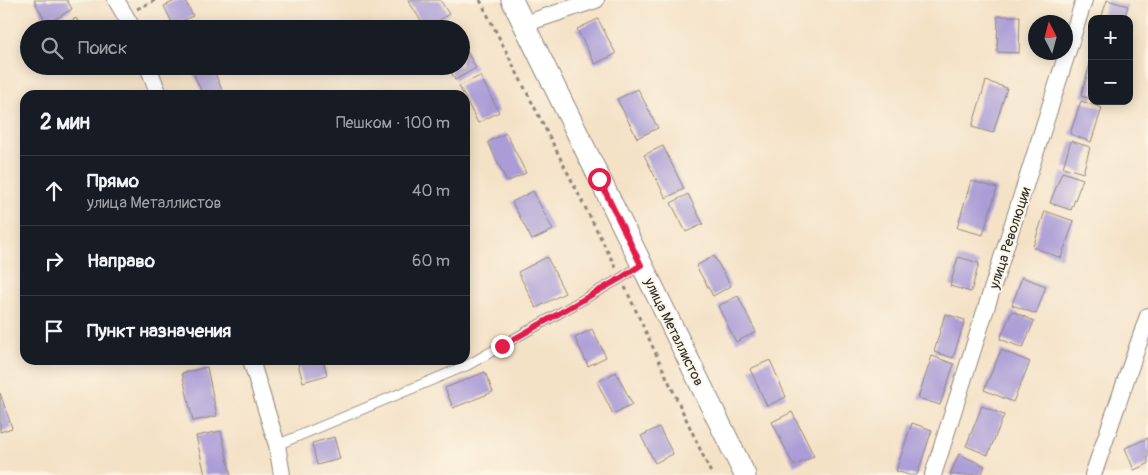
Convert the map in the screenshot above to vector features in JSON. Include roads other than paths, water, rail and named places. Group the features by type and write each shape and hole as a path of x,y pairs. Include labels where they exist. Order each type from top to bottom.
{"street":[{"path":"116,0 128,20"},
{"name":"улица Металлистов","path":"512,0 745,475"},
{"path":"524,24 596,0"},
{"name":"улица Революции","path":"934,475 1084,0"},
{"path":"151,75 157,90"},
{"path":"1093,475 1148,316"},
{"path":"252,365 276,445 282,475"}],"lane":[{"path":"470,365 641,265"},
{"path":"276,445 470,365"}]}
